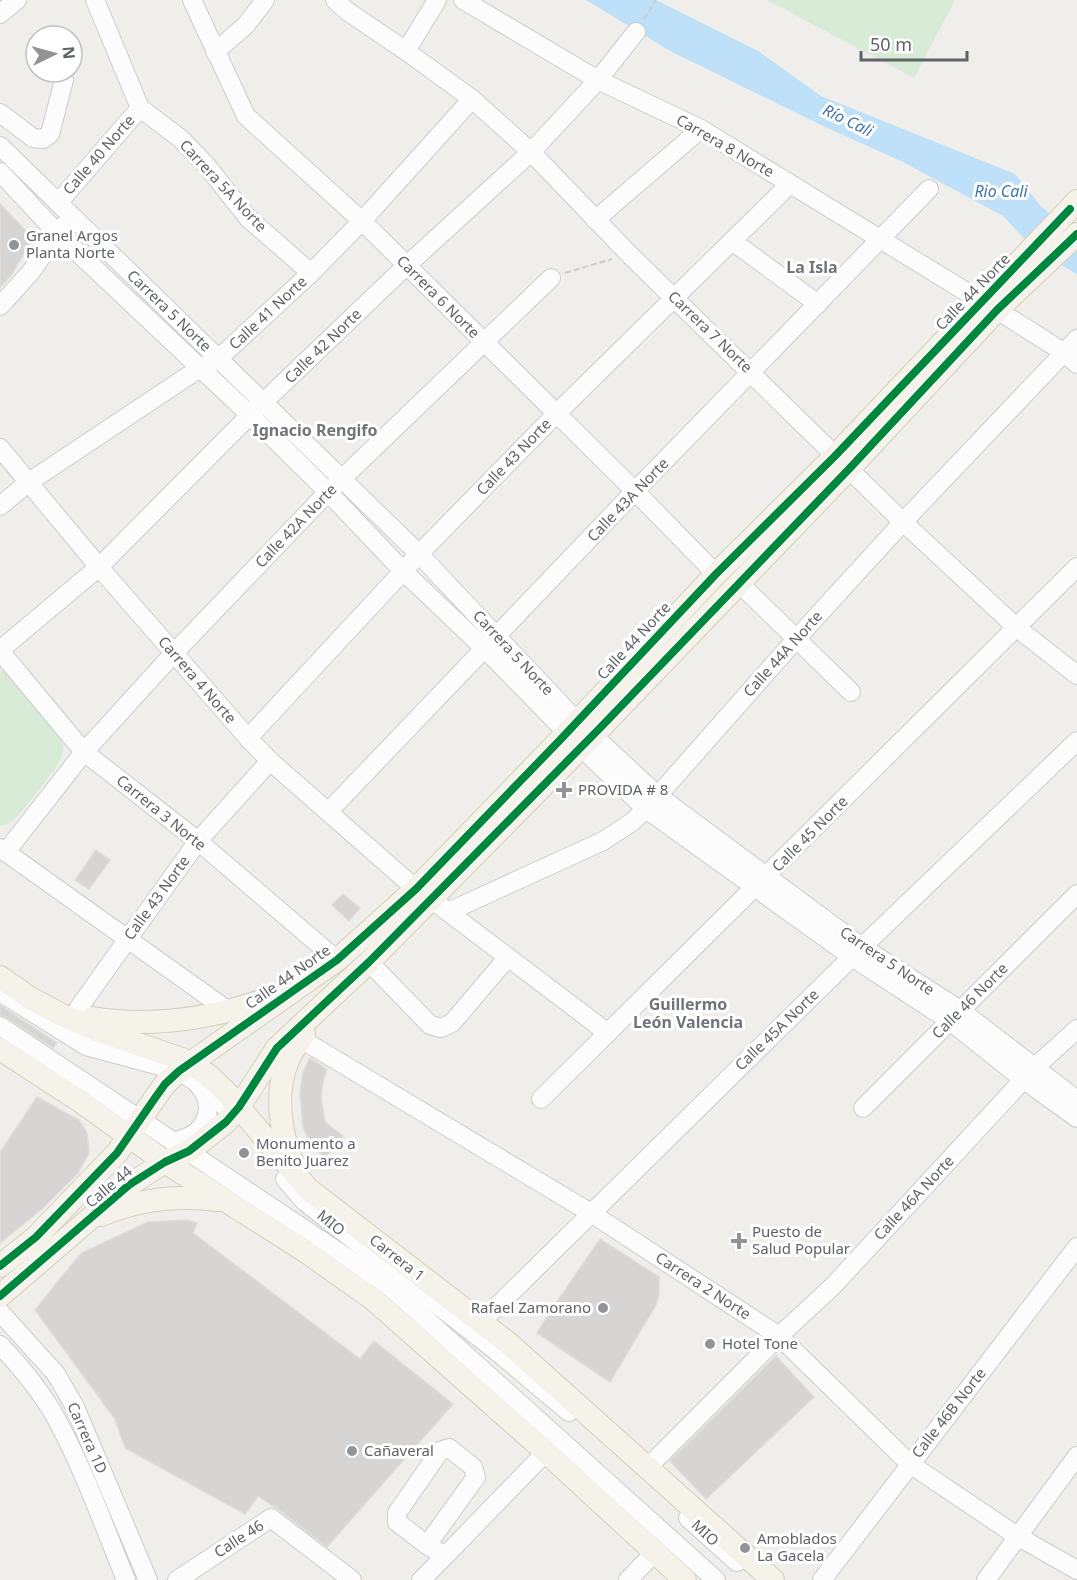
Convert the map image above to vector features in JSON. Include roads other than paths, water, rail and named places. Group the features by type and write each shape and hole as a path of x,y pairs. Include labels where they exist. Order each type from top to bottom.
{"main road":[{"name":"Calle 44 Norte","path":"1027,269 1073,205"},
{"name":"Calle 44 Norte","path":"579,734 739,583 842,462 989,306 1027,269 1077,234"},
{"name":"Calle 44 Norte","path":"236,1111 277,1048 432,900 716,574 842,462"},
{"name":"Calle 44 Norte","path":"185,1070 314,975 432,900"},
{"path":"47,1007 111,1021 146,1023 181,1021 230,1012 273,996 314,975"},
{"name":"Carrera 1","path":"0,977 47,1007 220,1086 236,1111 308,1189 508,1343 773,1580"},
{"path":"308,1189 292,1163 283,1135 280,1107 289,1057 326,1002"},
{"path":"2,1054 134,1127 165,1162 305,1251 373,1299 546,1452 685,1580"},
{"name":"Calle 44","path":"0,1266 36,1237 117,1153 165,1084 185,1070"},
{"name":"Calle 44","path":"0,1296 129,1185 165,1162 189,1151 236,1111"},
{"path":"89,1221 113,1210 164,1198 195,1197 225,1201"}],"street":[{"path":"0,14 17,0"},
{"path":"95,0 140,108"},
{"name":"Carrera 6 Norte","path":"192,0 246,116 362,221 716,574"},
{"path":"215,52 246,25 265,0"},
{"name":"Carrera 7 Norte","path":"335,0 347,11 472,99 531,152 629,254 903,522 1016,627 1077,675"},
{"path":"406,51 437,0"},
{"name":"Carrera 8 Norte","path":"463,0 598,80 701,129 1071,358"},
{"name":"Calle 42 Norte","path":"0,651 99,567 250,415 406,266 531,152 598,80 636,32"},
{"path":"0,113 33,138 43,139 50,134 63,84"},
{"name":"Calle 41 Norte","path":"0,506 29,482 200,368 218,359 311,273 362,221 472,99"},
{"name":"Calle 40 Norte","path":"58,203 140,108"},
{"name":"Carrera 5A Norte","path":"140,108 181,139 207,166 248,218 311,273"},
{"path":"595,220 701,129"},
{"name":"Carrera 5 Norte","path":"0,146 264,403 403,572 652,802 857,952 955,1016 1030,1074 1077,1118"},
{"name":"Carrera 5 Norte","path":"0,172 57,233 250,415 419,554 498,636 579,734"},
{"name":"Calle 43 Norte","path":"248,738 419,554 557,413 790,184"},
{"name":"Calle 43A Norte","path":"328,812 635,491 929,189"},
{"name":"Calle 40 Norte","path":"0,306 30,273 57,233 72,216"},
{"path":"732,242 818,304"},
{"name":"Calle 42A Norte","path":"3,850 84,752 174,653 334,486 551,278"},
{"name":"Calle 44A Norte","path":"432,900 603,841 632,822 903,522 1071,358 1077,339"},
{"name":"Carrera 4 Norte","path":"0,448 99,567 270,761 432,900 608,1033"},
{"name":"Calle 45 Norte","path":"541,1099 1077,567"},
{"path":"739,583 851,692"},
{"name":"Carrera 3 Norte","path":"0,651 84,752 198,841 337,960"},
{"name":"Calle 45A Norte","path":"480,1323 857,952 1077,741"},
{"name":"Calle 43 Norte","path":"76,1015 80,1006 198,841 270,761"},
{"path":"3,850 230,1012"},
{"name":"Calle 46 Norte","path":"863,1108 1077,894"},
{"path":"369,962 430,1025 441,1028 452,1023 508,957"},
{"path":"0,992 87,1046 185,1070 202,1089 207,1100 206,1121 200,1131 190,1137 180,1140 169,1139"},
{"name":"MIO","path":"0,1026 134,1127 169,1139 189,1151 388,1285 716,1580"},
{"name":"Calle 46A Norte","path":"647,1468 779,1336 833,1286 1030,1074 1077,1029"},
{"name":"Carrera 2 Norte","path":"301,1039 591,1213 779,1336 910,1464 1017,1536 1077,1570"},
{"name":"Carrera 5 Norte","path":"1030,1074 1077,1100"},
{"name":"MIO","path":"236,1111 305,1202 504,1357 600,1438 713,1542 759,1580"},
{"name":"Calle 46B Norte","path":"822,1580 1077,1247"},
{"name":"Carrera 1D","path":"0,1312 56,1374 75,1407 148,1580"},
{"name":"Carrera 1D","path":"0,1346 37,1388 56,1418 71,1448 126,1580"},
{"path":"37,1388 56,1374"},
{"path":"427,1545 477,1477 473,1467 450,1448 440,1451 397,1513 397,1522 427,1545 445,1556"},
{"path":"421,1580 546,1452"},
{"path":"986,1580 1077,1455"},
{"name":"Calle 46","path":"177,1580 271,1518 352,1580"},
{"path":"628,1580 654,1553"}],"water":[{"name":"Rio Cali","path":"586,0 656,0 758,51 821,96 1015,174 1040,205 1077,238 1077,274 1036,251 1003,216 903,162 823,126 672,52"}],"place":[{"name":"Granel Argos Planta Norte","path":"14,245"},
{"name":"PROVIDA # 8","path":"564,790"},
{"name":"Monumento a Benito Juarez","path":"244,1153"},
{"name":"Puesto de Salud Popular","path":"739,1241"},
{"name":"Rafael Zamorano","path":"603,1308"},
{"name":"Hotel Tone","path":"710,1344"},
{"name":"Cañaveral","path":"352,1451"},
{"name":"Amoblados La Gacela","path":"745,1548"}],"district":[{"name":"La Isla","path":"812,267"},
{"name":"Ignacio Rengifo","path":"315,430"},
{"name":"Guillermo León Valencia","path":"688,1013"}],"water label":[{"name":"Río Cali","path":"848,120"}]}
